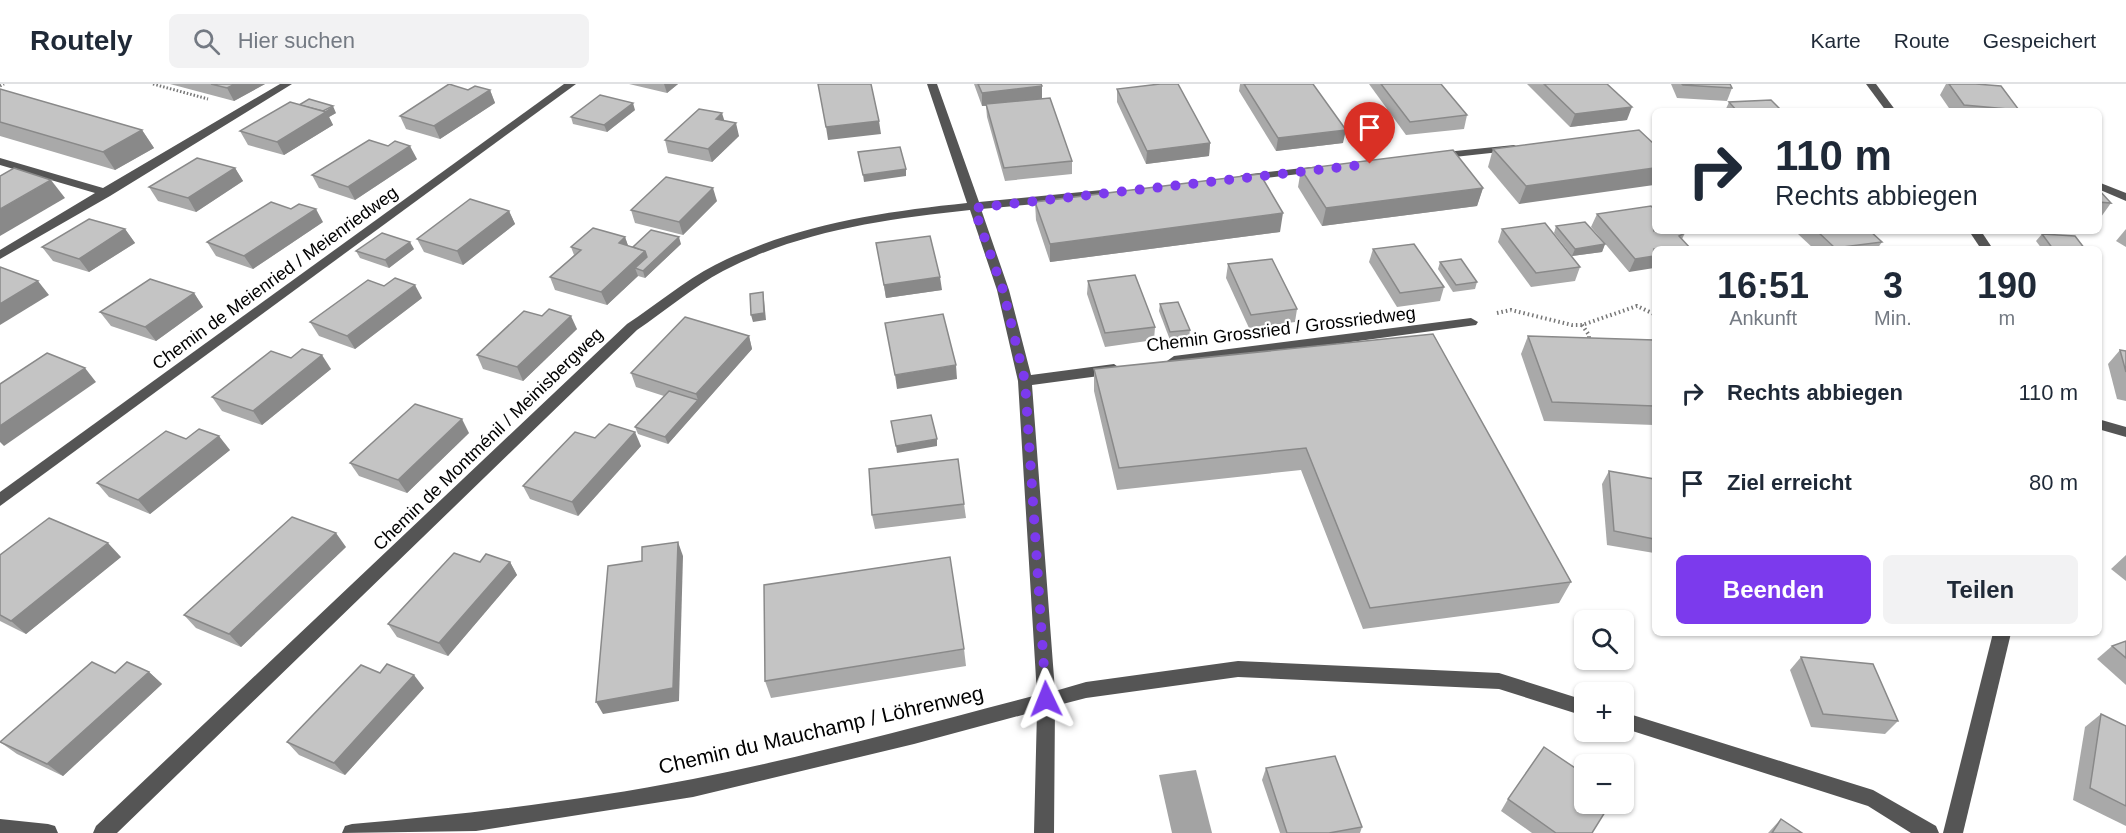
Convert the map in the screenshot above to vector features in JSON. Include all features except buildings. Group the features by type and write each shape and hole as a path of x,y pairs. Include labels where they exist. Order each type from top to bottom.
{"street":[{"path":"0,255 287,84"},
{"name":"Chemin de Meienried / Meienriedweg","path":"0,501 571,84"},
{"path":"932,84 1003,290 1025,381 1046,699 1044,833"},
{"path":"1871,84 1889,108"},
{"path":"1425,158 1532,146"},
{"path":"0,160 106,193"},
{"path":"1225,180 1331,168"},
{"path":"2102,187 2126,197"},
{"name":"Chemin de Montménil / Meinisbergweg","path":"103,833 632,327 717,269 757,250 846,224 947,209 1118,192"},
{"name":"Chemin Grossried / Grossriedweg","path":"1159,363 1471,322"},
{"name":"Chemin Grossried / Grossriedweg","path":"1025,381 1124,368"},
{"path":"2102,425 2126,432"},
{"path":"1953,833 2001,636"},
{"name":"Chemin du Mauchamp / Löhrenweg","path":"352,833 476,822 693,788 914,736 1086,690 1238,669 1499,681 1574,705"},
{"path":"1634,724 1873,800 1929,833"},
{"path":"0,828 48,833"}],"path":[{"path":"153,84 244,109"},
{"path":"1471,322 1511,310 1572,325 1582,325 1637,306 1652,313"},
{"path":"1582,325 1589,335 1590,350"}],"shaded area":[{"path":"1196,770 1212,833 1172,833 1159,775"}],"route":[{"path":"1046,699 1044,639 1025,381 1003,290 974,208 1370,164"}]}
